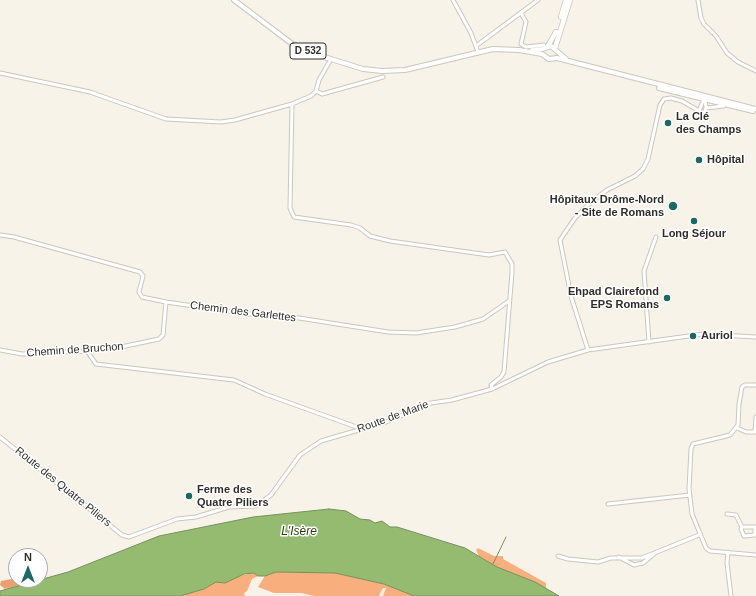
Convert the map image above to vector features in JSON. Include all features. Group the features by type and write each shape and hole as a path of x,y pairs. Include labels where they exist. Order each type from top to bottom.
{"highway":[{"path":"546,46 555,35 566,0"},
{"path":"556,50 570,0"}],"main road":[{"name":"D 532","path":"234,0 291,43 331,59 363,69 394,71 418,67 478,52 501,49 526,51 544,55"},
{"name":"D 532","path":"526,51 546,46"},
{"path":"574,63 556,50 546,46 544,55 549,59 554,58 574,63 734,107 756,111"},
{"path":"554,58 556,50"},
{"path":"630,78 718,99 756,111"}],"street":[{"path":"453,0 478,52"},
{"path":"476,46 538,0"},
{"path":"698,0 701,18 704,24 716,36 733,59 755,69"},
{"path":"521,14 526,22 521,44 526,47 546,46"},
{"path":"0,73 90,92 166,120 221,122 235,120 306,99 316,91 319,80 331,59"},
{"path":"316,91 322,94 383,77"},
{"path":"700,95 704,99 718,99"},
{"path":"588,350 571,296 560,240 575,218 590,203 607,190 635,176 643,169 648,159 660,105 664,99 671,98 682,101 703,110 720,105 734,107"},
{"path":"703,110 704,99"},
{"path":"292,104 290,208 294,217 351,225 360,228 370,236 390,241 489,255 502,251 512,264 504,372 501,377 491,385 492,389"},
{"name":"Chemin des Garlettes","path":"0,235 14,237 140,272 143,276 140,294 142,297 166,302 402,333 442,329 483,319 509,301"},
{"path":"650,342 644,271 656,236"},
{"name":"Chemin de Bruchon","path":"0,350 22,354 88,351 121,347 159,339 163,335 166,302"},
{"name":"Route de Marie","path":"126,537 177,520 196,517 229,507 247,507 260,504 271,495 300,454 321,441 362,429 431,403 452,400 492,389 548,362 588,350 703,334 756,337"},
{"path":"88,351 96,364 234,380 264,394 362,429"},
{"path":"756,385 745,385 742,388 737,428 730,435 724,438 693,444 691,449 690,495 692,514 706,548 710,550 756,555"},
{"path":"737,428 746,432 756,432 756,417"},
{"name":"Route des Quatre Piliers","path":"0,437 126,537"},
{"path":"608,504 690,495"},
{"path":"727,514 736,515 742,527 741,529 744,536 755,535 755,527 742,527"},
{"path":"558,556 568,559 598,562 619,557 642,558 699,534"},
{"path":"619,557 634,565 643,563 656,552"},
{"path":"728,552 727,563 731,596"}],"shaded area":[{"path":"478,548 494,556 503,556 503,559 546,583 546,589 535,582 497,567 479,556 476,550"},
{"path":"276,572 335,573 384,584 414,596 383,596 386,588 383,588 379,596 314,596 301,593 274,593 258,587 265,576"},
{"path":"254,573 258,576 252,579 247,591 244,593 245,596 180,596 204,589 216,582 225,583 238,576"},
{"path":"8,580 9,588 5,589 0,585 1,581"}],"water":[{"name":"L'Isère","path":"329,509 346,511 360,519 370,520 375,523 382,521 390,527 397,527 465,548 497,567 535,582 559,596 414,596 384,584 335,573 276,572 265,576 258,576 254,573 244,574 225,583 216,582 204,589 180,596 0,596 0,591 11,588 48,588 48,578 68,572 159,536 253,517"}],"waterway":[{"path":"493,564 506,537"}],"place":[{"name":"La Clé des Champs","path":"668,123"},
{"name":"Hôpital","path":"699,160"},
{"name":"Hôpitaux Drôme-Nord - Site de Romans","path":"673,206"},
{"name":"Long Séjour","path":"694,221"},
{"name":"Ehpad Clairefond EPS Romans","path":"667,298"},
{"name":"Auriol","path":"693,336"},
{"name":"Ferme des Quatre Piliers","path":"189,496"}]}
